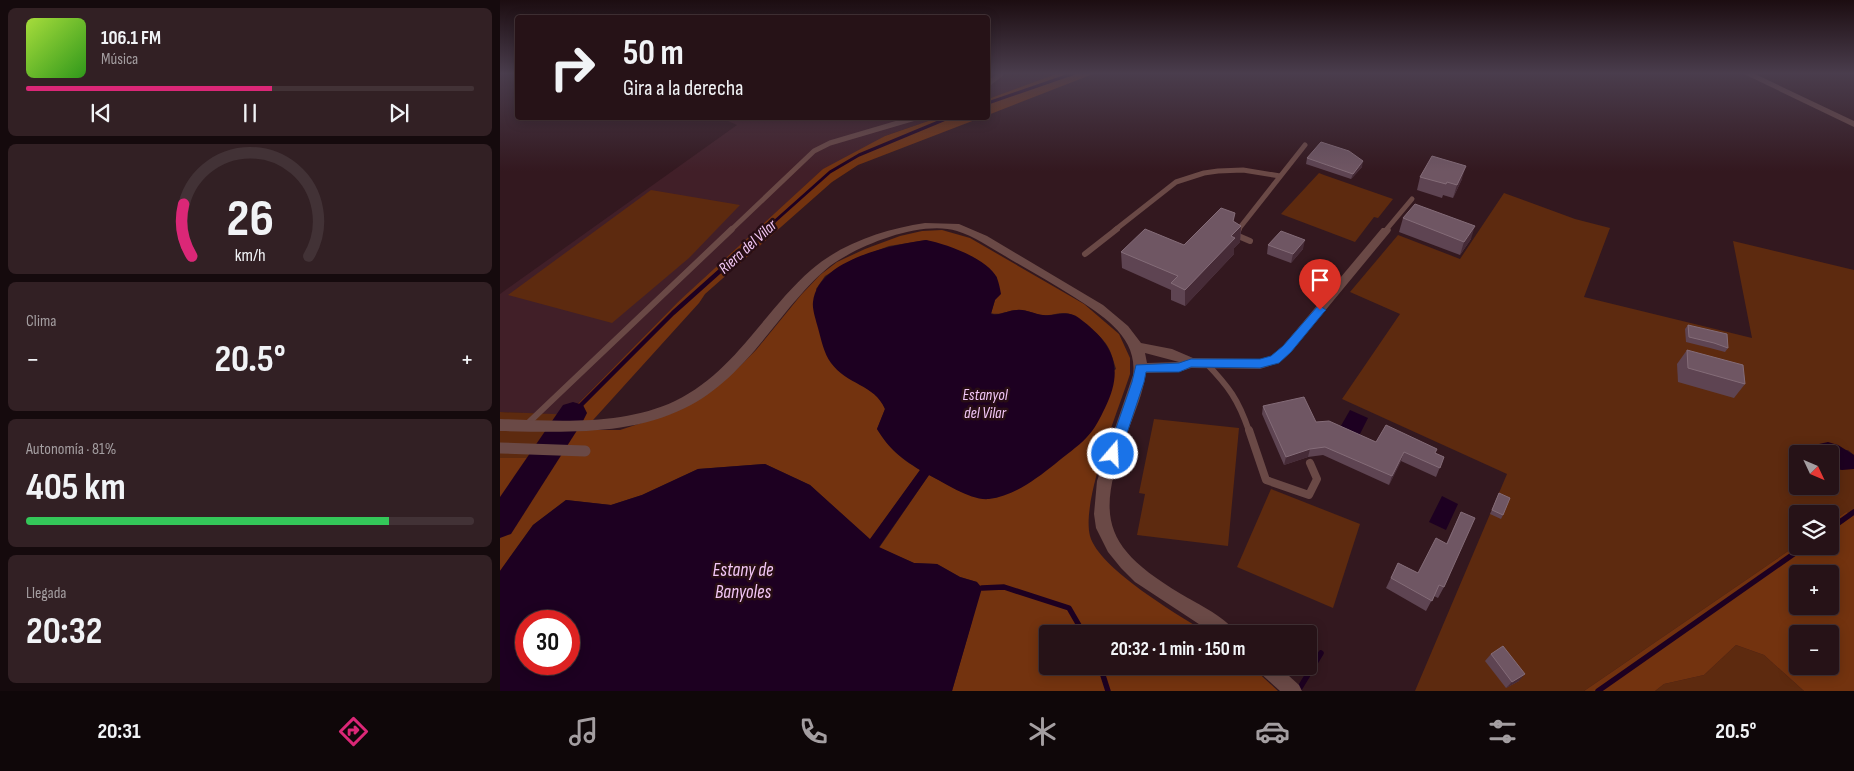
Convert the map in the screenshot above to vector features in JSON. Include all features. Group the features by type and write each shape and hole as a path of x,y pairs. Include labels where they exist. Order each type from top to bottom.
{"street":[{"path":"1816,106 1854,124"},
{"path":"500,425 592,424 635,420 677,405 704,390 738,360 813,273 833,258 897,232 917,227 952,226 979,237 1082,296 1124,329 1137,347 1140,368 1138,382 1107,472 1101,503 1103,525 1116,550 1136,574 1149,584 1217,625"},
{"path":"1140,368 1179,367 1191,363 1260,364 1275,360 1287,349 1386,230"},
{"path":"1137,347 1153,352 1173,354 1191,363"},
{"path":"500,448 585,450"},
{"path":"1275,675 1293,691"}],"lane":[{"path":"526,425 814,151 830,143 908,120"},
{"path":"1250,241 1236,235 1241,224 1305,145"},
{"path":"1085,254 1176,182 1196,175 1218,171 1243,170 1280,176"},
{"path":"1386,230 1412,199"},
{"path":"1206,363 1228,386 1240,404 1266,480 1309,495 1317,479 1310,463"}],"shaded area":[{"path":"990,106 1010,106 990,114"},
{"path":"726,120 931,120 885,136 678,302 567,415 500,412 500,294 737,125"},
{"path":"931,120 975,120 858,165 832,182 705,294 584,430 620,430 672,413 737,369 756,350 801,295 820,275 837,262 900,236 922,231 942,230 970,238 1084,304 1119,334 1130,358 1130,374 1096,479 1091,501 1090,536 1108,563 1124,577 1161,604 1195,625 1039,625 1039,675 1261,675 1278,691 952,691 972,621 977,582 960,577 937,564 914,563 879,548 929,475 962,492 1116,369 1110,350 1104,341 1071,314 1041,315 1021,310 998,314 991,313 995,300 997,277 976,259 926,240 889,246 852,260 825,276 816,289 866,388 880,397 885,409 877,429 896,452 920,470 870,540 810,485 765,464 698,469 642,495 611,505 566,500 533,525 500,571 500,458 538,458 578,416 567,415 678,302 823,169 885,136"},
{"path":"1319,173 1393,199 1378,218 1374,217 1355,242 1281,214"},
{"path":"651,190 740,205 689,258 612,323 508,295"},
{"path":"1504,193 1575,219 1610,228 1584,297 1752,338 1733,241 1854,270 1854,455 1848,450 1839,450 1839,445 1789,445 1789,495 1839,495 1839,468 1854,469 1854,514 1846,512 1839,517 1839,505 1789,505 1789,550 1584,691 1415,691 1507,474 1342,399 1400,314 1350,292 1398,235 1460,259"},
{"path":"500,412 579,415 538,458 500,458"},
{"path":"1154,419 1239,428 1228,546 1137,535 1145,494 1139,493"},
{"path":"1271,489 1360,524 1333,608 1237,567"},
{"path":"1846,512 1854,514 1854,691 1804,691 1764,655 1736,645 1704,675 1664,684 1655,691 1584,691 1789,550 1789,555 1839,555 1839,517"},
{"path":"1736,645 1764,655 1804,691 1655,691 1664,684 1704,675"}],"water":[{"name":"Estany de Banyoles","path":"926,240 966,253 985,265 997,278 1001,294 995,300 991,314 1020,310 1043,315 1074,315 1091,327 1100,337 1112,357 1115,369 1111,394 1095,427 1080,444 1048,470 1016,491 989,499 966,494 929,475 879,547 914,563 937,564 960,577 977,582 982,588 952,691 500,691 500,571 533,525 566,500 611,505 642,495 698,469 765,464 810,485 870,539 920,470 896,452 877,429 885,409 880,401 874,394 837,370 831,363 820,337 813,302 818,287 828,275 842,265 877,250"},
{"path":"1350,410 1368,418 1357,440 1338,431"},
{"path":"1828,442 1838,445 1818,445"},
{"path":"1839,446 1854,455 1854,469 1839,470"},
{"path":"1442,496 1458,504 1446,530 1429,522"}],"building":[{"path":"1321,142 1349,151 1363,161 1353,174 1307,158"},
{"path":"1432,156 1466,166 1457,185 1420,177"},
{"path":"1415,204 1475,226 1464,242 1403,218"},
{"path":"1221,208 1235,213 1233,221 1241,226 1231,236 1235,238 1185,290 1171,283 1178,276 1121,252 1145,229 1184,245"},
{"path":"1281,231 1305,240 1293,254 1268,245"},
{"path":"1688,325 1727,334 1728,348 1689,337"},
{"path":"1687,350 1743,365 1745,384 1688,368"},
{"path":"1304,397 1316,422 1329,421 1376,442 1386,425 1437,449 1435,453 1444,457 1440,468 1404,452 1392,476 1325,447 1310,449 1286,457 1263,406"},
{"path":"1499,493 1510,498 1503,515 1492,510"},
{"path":"1461,512 1475,518 1444,587 1439,585 1432,601 1391,578 1398,563 1418,573 1436,538 1447,544"},
{"path":"1503,646 1525,674 1512,682 1491,654"}],"waterway":[{"name":"Riera del Vilar","path":"765,230 830,172 859,155 943,120"},
{"name":"Riera del Vilar","path":"573,413 673,313 767,229"},
{"path":"500,524 573,413"},
{"path":"1839,523 1854,512"},
{"path":"1598,691 1792,555"},
{"path":"982,588 1004,587 1069,608 1079,625"},
{"path":"1298,691 1321,653"},
{"path":"1103,675 1108,691"}],"route":[{"path":"1113,454 1138,382 1140,368 1169,368 1191,363 1260,364 1275,360 1287,349 1320,310"}],"water label":[{"name":"Estanyol del Vilar","path":"985,403"}]}
